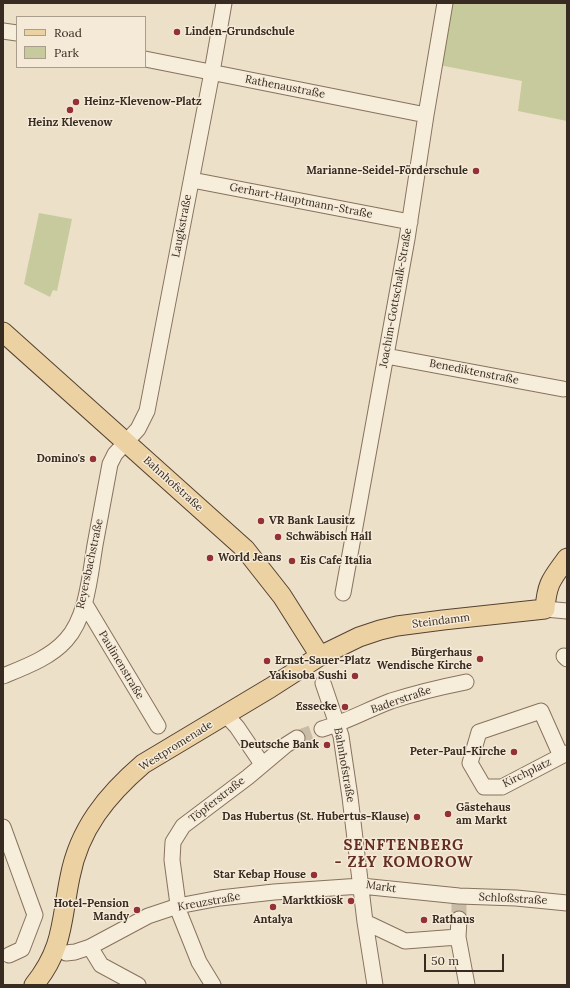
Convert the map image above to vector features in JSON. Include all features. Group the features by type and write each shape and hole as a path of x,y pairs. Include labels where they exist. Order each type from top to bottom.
{"main road":[{"name":"Bahnhofstraße","path":"3,332 245,549 282,596 320,656"},
{"path":"545,609 546,594 550,581 567,558"},
{"name":"Steindamm","path":"320,656 359,637 397,626 545,609"},
{"name":"Westpromenade","path":"34,985 42,976 55,950 63,919 70,876 82,840 97,812 106,800 143,764 226,715 320,656"}],"street":[{"name":"Laugkstraße","path":"126,442 138,428 147,411 192,180 224,3"},
{"name":"Joachim-Gottschalk-Straße","path":"343,593 410,222 445,3"},
{"path":"3,31 16,33"},
{"name":"Rathenaustraße","path":"146,59 426,115"},
{"name":"Gerhart-Hauptmann-Straße","path":"192,180 410,222"},
{"name":"Benediktenstraße","path":"386,356 563,389"},
{"name":"Reyersbachstraße","path":"3,676 37,661 54,651 73,632 85,604 110,464 114,456 126,442"},
{"name":"Paulinenstraße","path":"85,604 158,726"},
{"name":"Steindamm","path":"545,609 567,611"},
{"name":"Baderstraße","path":"333,726 394,700 466,682"},
{"name":"Bahnhofstraße","path":"322,683 333,726 342,743 354,826"},
{"name":"Kirchplatz","path":"541,711 564,755 502,787 484,787 470,763 479,732 541,711"},
{"path":"226,715 237,727 262,764"},
{"name":"Töpferstraße","path":"213,985 199,962 178,906 172,860 173,842 183,826 297,738"},
{"name":"Markt","path":"354,826 361,886 459,900"},
{"path":"3,827 36,915 22,949 9,955"},
{"path":"361,886 375,985"},
{"name":"Kreuzstraße","path":"138,985 84,955 148,916 178,906 220,898 274,892 361,886"},
{"name":"Schloßstraße","path":"459,900 516,898 567,903"},
{"path":"459,919 456,937 467,985"},
{"path":"365,922 405,941 456,937"}],"green space":[{"path":"451,3 567,3 567,121 518,111 522,81 439,65"},
{"path":"39,213 72,219 57,291 53,290 50,297 24,284"}],"tunnel":[{"path":"297,738 322,729"},
{"path":"459,904 459,919"}],"place":[{"name":"Linden-Grundschule","path":"177,32"},
{"name":"Heinz-Klevenow-Platz","path":"76,102"},
{"name":"Heinz Klevenow","path":"70,110"},
{"name":"Marianne-Seidel-Förderschule","path":"476,171"},
{"name":"Domino's","path":"93,459"},
{"name":"VR Bank Lausitz","path":"261,521"},
{"name":"Schwäbisch Hall","path":"278,537"},
{"name":"World Jeans","path":"210,558"},
{"name":"Eis Cafe Italia","path":"292,561"},
{"name":"Bürgerhaus Wendische Kirche","path":"480,659"},
{"name":"Ernst-Sauer-Platz","path":"267,661"},
{"name":"Yakisoba Sushi","path":"355,676"},
{"name":"Essecke","path":"345,707"},
{"name":"Deutsche Bank","path":"327,745"},
{"name":"Peter-Paul-Kirche","path":"514,752"},
{"name":"Gästehaus am Markt","path":"448,814"},
{"name":"Das Hubertus (St. Hubertus-Klause)","path":"417,817"},
{"name":"Star Kebap House","path":"314,875"},
{"name":"Marktkiosk","path":"351,901"},
{"name":"Antalya","path":"273,907"},
{"name":"Hotel-Pension Mandy","path":"137,910"},
{"name":"Rathaus","path":"424,920"}],"district":[{"name":"SENFTENBERG - ZŁY KOMOROW","path":"404,854"}]}
